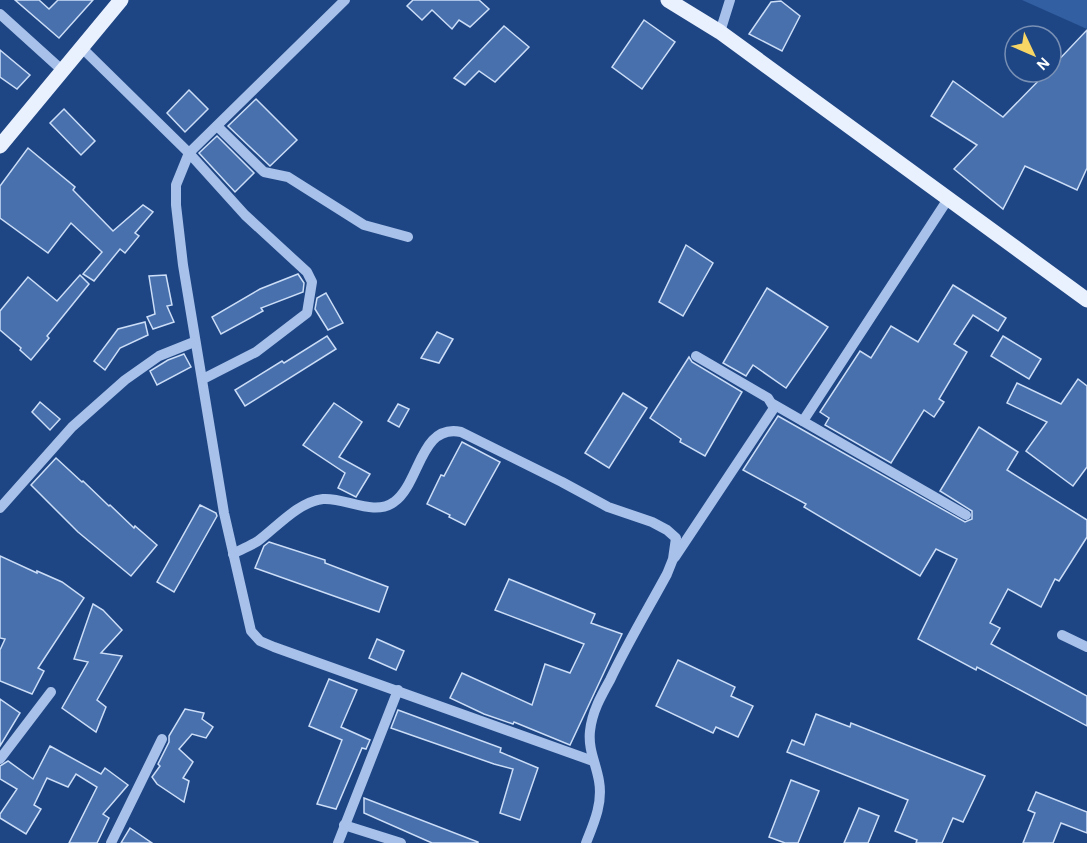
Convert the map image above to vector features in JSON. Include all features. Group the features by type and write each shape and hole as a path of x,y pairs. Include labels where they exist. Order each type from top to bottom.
{"main road":[{"path":"0,146 121,0"},
{"path":"668,0 720,32 1087,300"}],"street":[{"path":"345,0 189,153 176,186 176,205 194,342 203,379 224,513 251,631 260,641 593,761"},
{"path":"720,32 730,0"},
{"path":"0,14 63,70"},
{"path":"82,48 189,153 239,209 307,272 312,282 309,308 302,317 256,352 203,379"},
{"path":"218,126 264,172 288,177 364,225 408,237"},
{"path":"803,421 948,199"},
{"path":"0,508 72,427 125,380 159,356 194,342"},
{"path":"696,356 768,398 773,404 966,515"},
{"path":"586,843 600,799 599,780 590,748 590,732 596,707 674,559 772,413 773,404"},
{"path":"234,554 255,543 312,501 324,499 367,506 387,506 402,495 432,441 441,433 452,430 461,432 608,507 668,530 676,538 674,559"},
{"path":"1062,635 1087,647"},
{"path":"338,843 398,690"},
{"path":"0,759 51,692"},
{"path":"111,843 162,739"},
{"path":"344,825 401,843"}],"shaded area":[{"path":"1022,0 1087,0 1087,29"}],"building":[{"path":"15,0 39,0 49,9 58,0 93,0 59,38"},
{"path":"413,0 479,0 489,9 470,27 459,20 452,29 432,10 422,20 407,6"},
{"path":"781,1 800,16 782,51 749,34 771,2"},
{"path":"644,20 675,42 642,89 612,67"},
{"path":"504,26 529,47 495,82 479,71 465,85 454,78"},
{"path":"1087,30 1087,168 1077,190 1025,166 1003,209 954,169 977,145 931,116 953,81 1003,117 1035,84 1063,84 1063,55"},
{"path":"0,50 30,75 17,89 0,77"},
{"path":"189,90 208,109 185,132 167,113"},
{"path":"256,99 297,140 270,166 228,126"},
{"path":"64,109 95,141 81,155 50,123"},
{"path":"217,136 254,173 235,192 199,153"},
{"path":"28,148 75,187 73,190 113,231 143,205 153,212 135,233 139,236 125,253 120,249 94,281 83,274 102,252 71,223 48,253 0,218 0,186"},
{"path":"686,245 713,263 683,316 659,302"},
{"path":"298,274 304,283 303,292 261,308 263,311 221,334 212,317 260,289"},
{"path":"80,275 89,284 47,336 49,338 31,360 0,330 0,311 28,277 57,301"},
{"path":"166,275 172,305 167,306 174,322 153,329 147,317 155,314 149,276"},
{"path":"953,285 1006,318 998,331 973,315 954,344 967,352 939,399 944,402 934,417 924,410 891,463 825,425 829,418 820,412 860,351 871,358 891,326 918,342"},
{"path":"767,288 828,327 786,388 753,365 746,376 723,363"},
{"path":"326,293 343,323 328,330 315,309 317,298"},
{"path":"145,322 148,335 120,348 105,370 94,361 118,329"},
{"path":"437,332 453,339 439,363 421,358"},
{"path":"327,336 336,349 245,406 235,390"},
{"path":"1003,336 1041,359 1029,379 991,356"},
{"path":"184,354 191,367 157,385 150,371"},
{"path":"689,357 692,362 742,392 705,456 680,442 681,439 650,418"},
{"path":"1078,379 1087,386 1087,467 1073,486 1026,451 1047,422 1007,403 1017,383 1061,404"},
{"path":"623,393 647,408 609,468 585,453"},
{"path":"40,402 60,419 50,430 32,412"},
{"path":"334,403 362,422 339,457 370,474 356,497 338,488 345,473 303,445"},
{"path":"398,404 409,409 399,427 388,421"},
{"path":"778,416 965,522 972,519 972,511 940,491 979,427 1018,452 1007,470 1087,520 1087,537 1059,581 1055,579 1041,607 1008,589 990,623 1000,628 991,644 1087,696 1087,726 977,667 976,670 918,639 957,559 936,549 920,576 804,507 806,504 743,470"},
{"path":"462,442 500,462 465,525 427,504 441,475 444,476"},
{"path":"56,458 134,528 135,526 157,545 131,576 78,532 31,485"},
{"path":"200,505 216,513 217,516 174,592 157,582"},
{"path":"269,542 325,560 325,563 388,587 379,612 255,568 264,546"},
{"path":"0,556 62,582 84,598 38,668 44,671 32,694 0,681 0,650 5,639 0,638"},
{"path":"509,579 595,614 591,623 622,634 570,745 514,722 513,724 484,714 450,698 462,673 532,705 545,664 570,673 584,644 495,610"},
{"path":"93,604 103,610 122,630 101,653 122,656 97,700 106,707 96,732 62,708 88,662 74,659"},
{"path":"377,639 404,651 396,670 369,658"},
{"path":"678,660 735,687 731,696 753,706 738,737 716,727 713,733 656,706"},
{"path":"329,679 357,690 341,727 370,740 366,749 362,748 336,809 317,804 342,740 309,726"},
{"path":"0,699 20,713 0,746"},
{"path":"185,709 204,713 202,719 213,727 206,738 192,734 179,749 193,762 183,778 189,781 184,802 157,784 152,777 160,766 158,764 169,742 169,736"},
{"path":"398,710 501,748 500,752 538,768 520,820 500,813 513,769 391,728"},
{"path":"816,714 850,727 851,723 985,776 963,822 953,818 942,843 916,843 917,840 895,831 908,800 787,752 792,740 804,745"},
{"path":"50,746 101,774 105,768 128,785 103,814 109,818 97,843 69,843 97,787 76,774 68,787 47,778 34,805 41,809 26,834 0,818 0,814 17,789 0,779 0,766 8,761 33,779"},
{"path":"791,780 819,791 798,843 785,843 769,837"},
{"path":"1036,792 1087,812 1087,833 1061,823 1053,843 1023,843 1035,813 1028,810"},
{"path":"364,798 478,843 432,843 364,813"},
{"path":"859,808 879,816 868,843 844,843"},
{"path":"130,828 152,843 121,843"}]}
